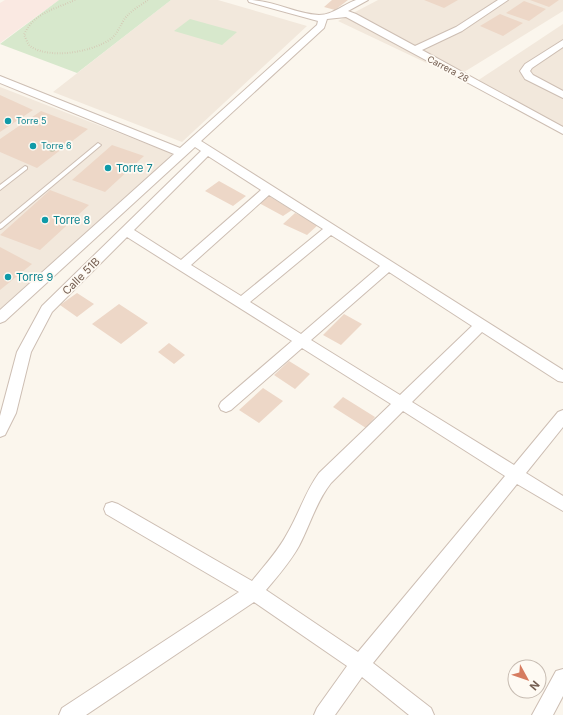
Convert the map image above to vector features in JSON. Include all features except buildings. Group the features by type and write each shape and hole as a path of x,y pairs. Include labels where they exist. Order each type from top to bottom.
{"street":[{"name":"Carrera 28","path":"252,0 311,17 353,16 563,131"},
{"path":"285,0 299,4"},
{"path":"0,318 182,152 193,140 321,26 327,17 364,0"},
{"path":"414,50 458,29 504,0"},
{"name":"Carrera 28","path":"314,8 327,17"},
{"path":"563,42 528,66 525,71 529,77 563,95"},
{"path":"0,79 182,152"},
{"path":"193,140 563,376"},
{"name":"Calle 51B","path":"0,432 9,413 24,352 47,309 208,150"},
{"path":"182,266 269,189"},
{"path":"241,303 331,228"},
{"path":"126,231 563,504"},
{"path":"226,406 389,265"},
{"path":"69,715 254,592 277,564 293,540 316,490 324,478 481,324"},
{"path":"324,715 360,664 563,416"},
{"path":"112,508 254,592 360,664 424,715"},
{"path":"542,715 563,678"}],"lane":[{"path":"0,227 98,145"},
{"path":"0,188 25,168"}],"path":[{"path":"75,0 32,19 26,26 24,35 29,45 41,51 58,53 78,52 97,47 113,37 127,16 148,0"}],"shaded area":[{"path":"5,0 59,0 0,43 0,3"},
{"path":"171,0 218,0 307,26 182,142 53,92"},
{"path":"378,0 563,0 563,11 456,77 338,21"},
{"path":"563,24 563,129 477,81"},
{"path":"0,87 173,154 0,309"}],"green space":[{"path":"59,0 171,0 77,73 0,44"},
{"path":"190,19 237,32 222,45 174,31"}],"place":[{"name":"Torre 5","path":"8,121"},
{"name":"Torre 6","path":"33,146"},
{"name":"Torre 7","path":"108,168"},
{"name":"Torre 8","path":"45,220"},
{"name":"Torre 9","path":"8,277"}]}
